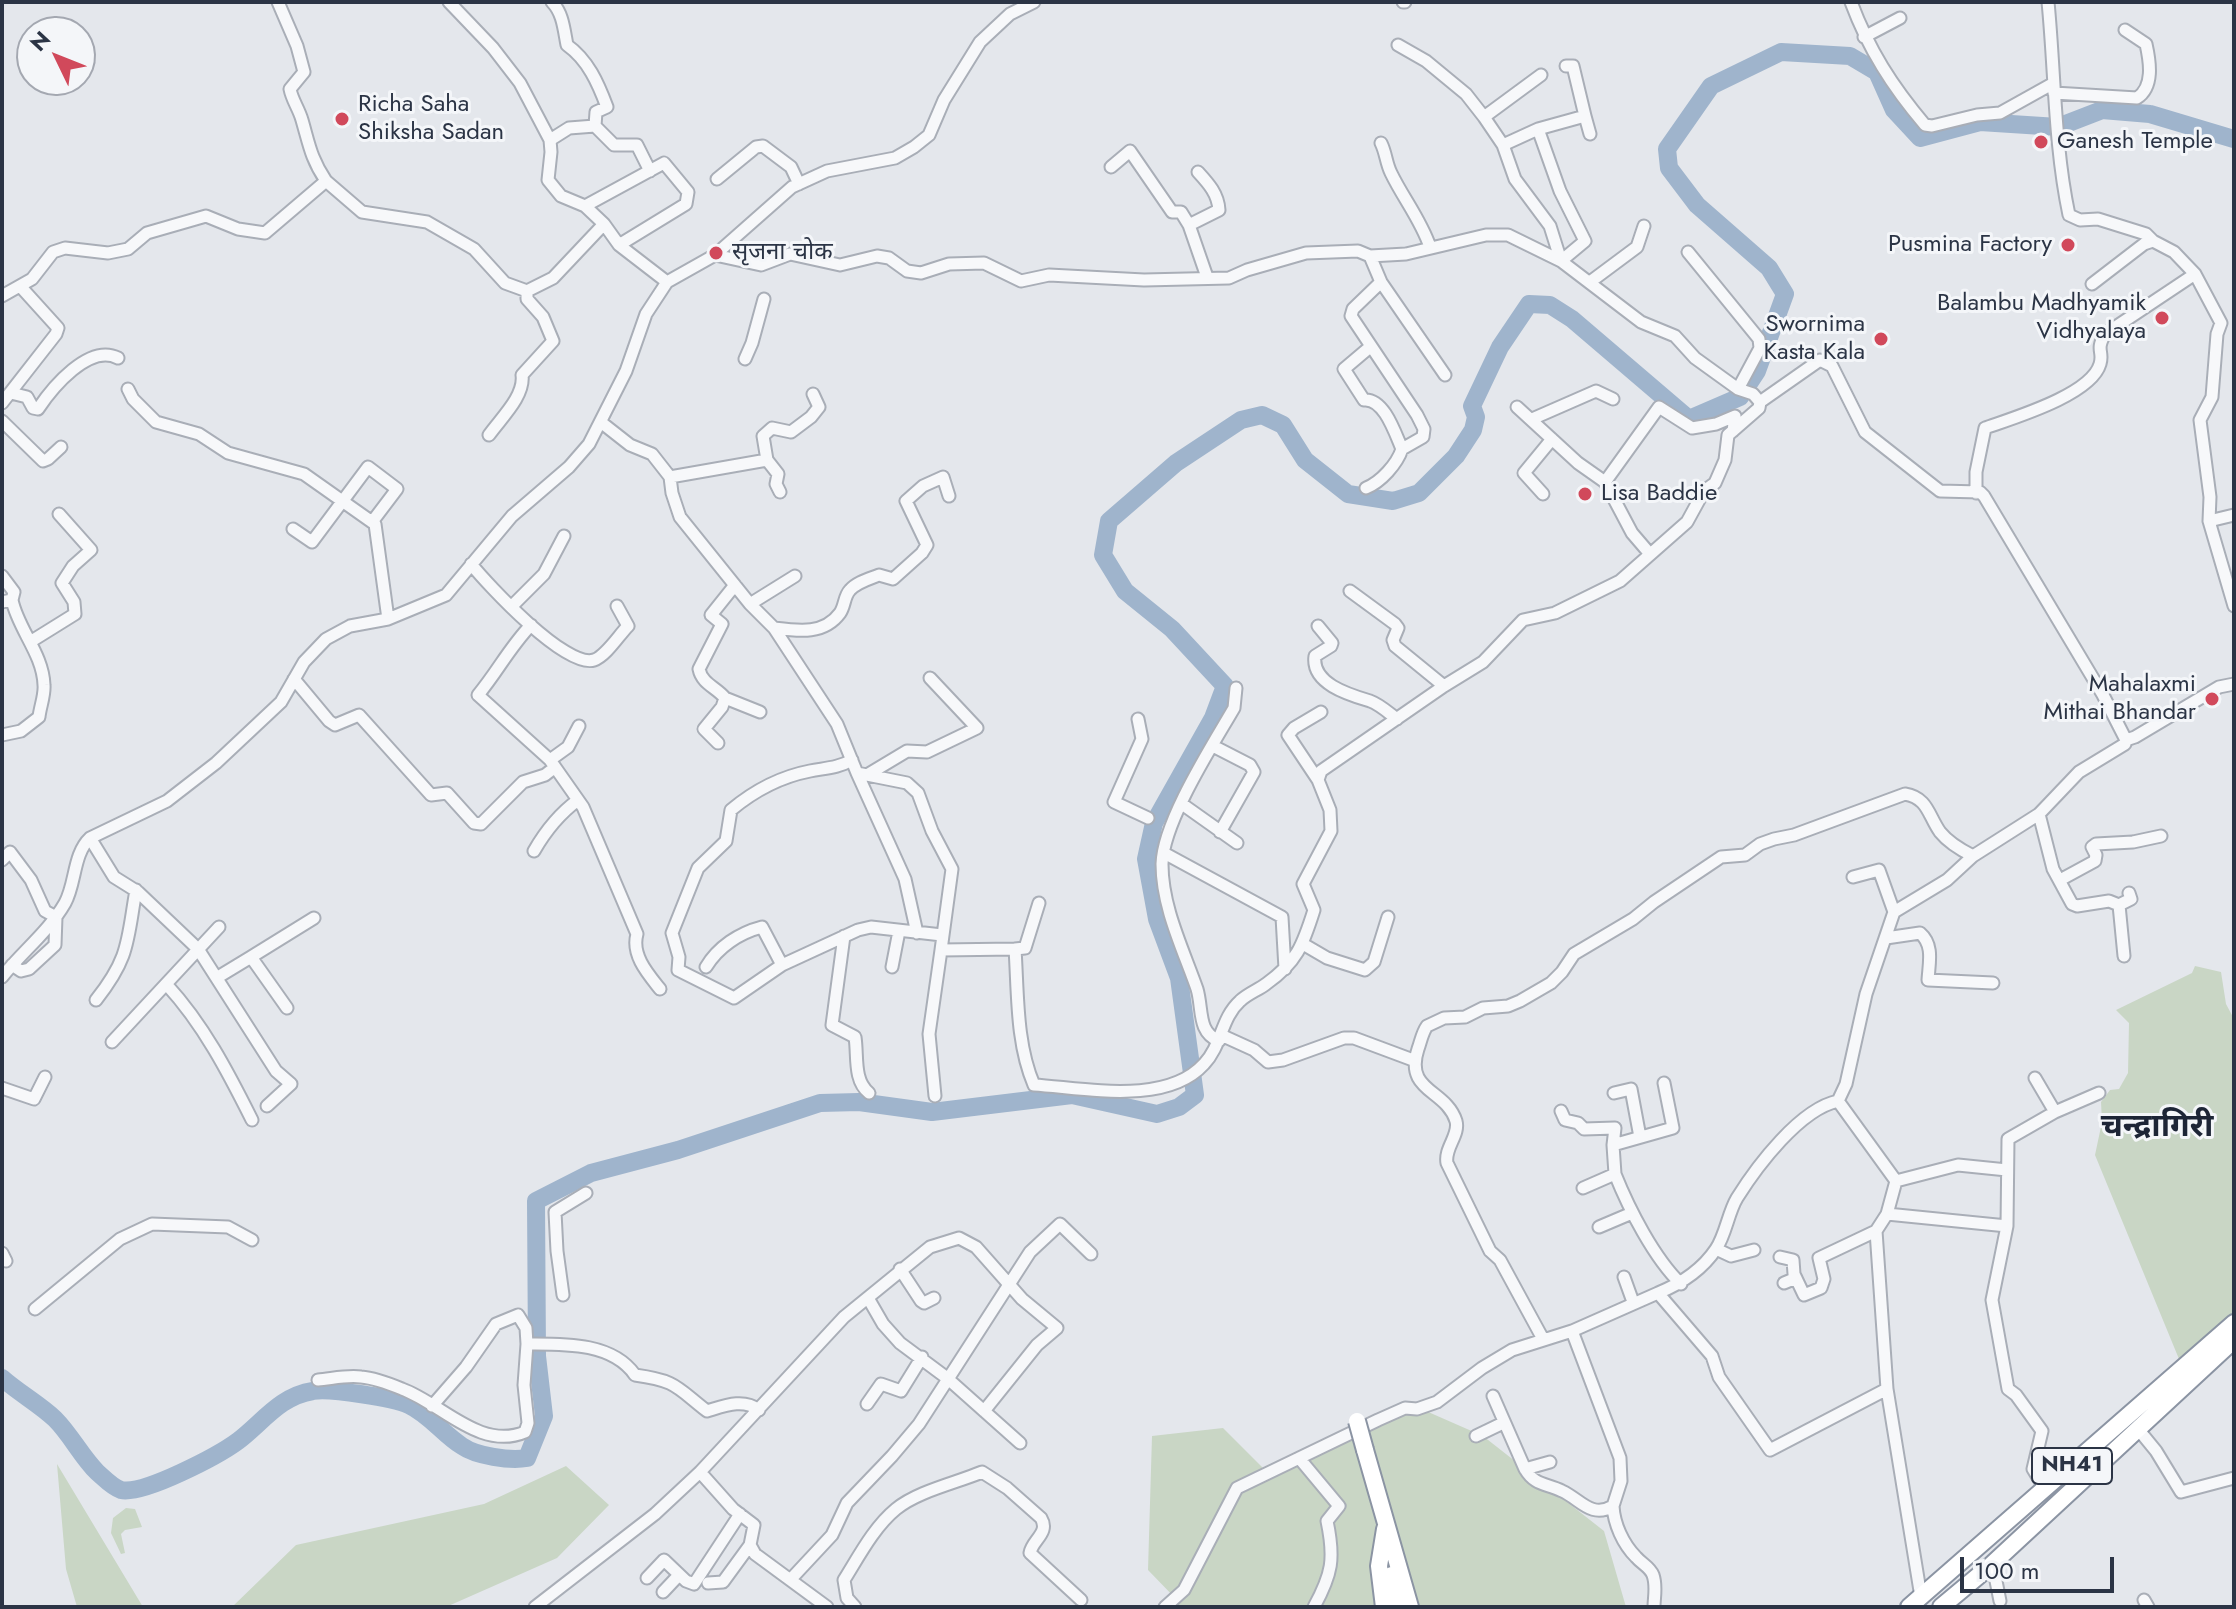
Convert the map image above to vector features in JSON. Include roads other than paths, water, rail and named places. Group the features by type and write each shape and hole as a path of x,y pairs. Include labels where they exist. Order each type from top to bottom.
{"highway":[{"name":"NH41","path":"1918,1604 2234,1323"},
{"name":"NH41","path":"1941,1607 1989,1567 2231,1343"},
{"path":"1918,1604 2212,1353 2231,1343"},
{"path":"1357,1421 1410,1607"},
{"path":"1384,1607 1379,1566 1385,1526"},
{"path":"1385,1526 1397,1607"}],"street":[{"path":"278,2 297,46 304,72 290,89 309,151 326,181 362,212 427,222 474,249 505,283 527,291 553,278 604,224"},
{"path":"449,2 493,48 520,83 550,140 548,180 561,196 585,206 604,224 619,245 667,282"},
{"path":"552,2 557,7 567,45 578,53 593,74 607,107 596,112 595,126 614,145 637,145 650,171"},
{"path":"2,977 56,917 67,900 83,845 90,838 167,801 216,763 281,702 309,655 326,639 350,626 388,619 446,595 512,516 579,457 602,423 626,371 646,314 667,282 715,255 792,187 827,171 895,158 914,147 929,135 955,81 980,42 1010,14 1034,2"},
{"path":"1851,2 1864,37 1885,73 1925,125 1932,126 2000,113 2054,92 2137,98 2149,82 2146,44 2125,30"},
{"path":"2048,2 2057,130 2069,215 2080,220 2098,219 2146,234 2174,252 2195,274 2221,323 2217,334 2212,397 2200,420 2210,497 2209,521 2234,606"},
{"path":"1864,37 1900,18"},
{"path":"1398,45 1426,61 1466,94 1484,117 1503,145 1515,179 1550,226 1561,261"},
{"path":"1566,66 1573,66 1590,134"},
{"path":"1484,117 1541,75"},
{"path":"1503,145 1538,129 1585,116"},
{"path":"550,140 569,128 595,126"},
{"path":"1538,129 1560,191 1585,241 1561,261"},
{"path":"1381,143 1389,168 1424,230 1430,247"},
{"path":"717,179 756,147 763,146 791,167 799,184"},
{"path":"1111,167 1130,151 1172,212 1181,212 1189,225 1207,277"},
{"path":"585,206 664,163 688,192 686,204 619,245"},
{"path":"1189,225 1219,210 1213,189 1198,172"},
{"path":"2,296 32,279 53,252 65,248 108,253 128,249 147,233 206,216 238,229 265,233 326,181"},
{"path":"1590,282 1637,247 1644,226"},
{"path":"715,255 761,265 790,254 840,265 877,256 889,258 907,271 921,273 949,264 984,263 1021,281 1049,275 1144,280 1229,278 1306,253 1358,251 1370,256 1406,254 1486,235 1508,235 1561,261 1641,322 1675,336 1695,358 1738,389 1757,398"},
{"path":"2092,284 2144,244 2153,241"},
{"path":"1688,252 1759,339 1760,348 1738,389"},
{"path":"1370,256 1381,282 1445,375"},
{"path":"1976,493 1976,472 1985,428 2059,401 2092,377 2100,363 2098,345 2105,334 2195,274"},
{"path":"1366,488 1376,484 1402,449 1423,437 1424,429 1351,316 1353,309 1381,282"},
{"path":"2,403 58,328 20,286"},
{"path":"489,435 516,397 523,384 522,375 553,341 543,317 527,299 527,291"},
{"path":"745,359 764,299"},
{"path":"1370,347 1344,369 1364,400 1371,399 1377,403 1402,449"},
{"path":"11,393 27,397 33,408 38,409 47,395 84,360 101,355 118,358"},
{"path":"1757,398 1820,360 1825,362 1832,366 1861,427 1871,438 1940,491 1980,492 2103,695 2126,740"},
{"path":"128,389 133,399 156,422 199,434 228,453 304,474 375,524 388,619"},
{"path":"1532,419 1596,391 1613,399"},
{"path":"780,492 776,484 778,474 767,460 763,436 772,428 791,432 811,417 819,407 813,394"},
{"path":"1318,780 1325,767 1483,662 1523,620 1555,613 1614,586 1687,522 1704,491 1715,483 1725,460 1728,435 1759,408 1757,398"},
{"path":"1517,407 1578,463 1605,482 1632,533 1650,554"},
{"path":"1605,482 1659,407 1692,428 1716,424 1735,416 1734,430 1728,435"},
{"path":"2,421 43,461 61,447"},
{"path":"602,423 630,445 652,454 670,477 680,517 750,604 774,628 837,724 852,760 862,774 905,879 917,933"},
{"path":"1543,494 1524,473 1552,439"},
{"path":"670,477 767,460"},
{"path":"293,529 312,542 368,467 397,489 372,522"},
{"path":"774,628 810,631 827,625 842,611 847,592 857,584 879,575 893,579 927,545 906,501 923,486 943,477 949,496"},
{"path":"30,642 75,614 74,602 62,583 73,566 91,550 59,514"},
{"path":"2209,521 2234,515"},
{"path":"512,606 544,574 564,536"},
{"path":"471,564 493,592 531,625 568,655 586,661 597,660 628,626 617,606"},
{"path":"2,576 14,592 7,601 30,642 44,685 39,717 21,731 2,735"},
{"path":"750,604 795,576"},
{"path":"735,585 711,615 722,624 699,669 700,675 708,686 725,698 760,712"},
{"path":"1350,591 1395,624 1398,628 1393,640 1395,646 1444,686"},
{"path":"531,625 512,645 496,674 478,695 552,764 578,800 637,934 635,942 639,958 660,989"},
{"path":"1318,626 1332,643 1315,656 1314,663 1319,672 1337,690 1360,700 1371,701 1397,719"},
{"path":"862,774 907,751 927,752 977,728 930,678"},
{"path":"294,679 335,725 359,715 431,795 447,793 474,823 481,824 523,782 545,775 568,747 579,726"},
{"path":"1894,912 1947,880 1973,856 2039,814 2079,772 2125,744 2126,740 2219,687 2234,684"},
{"path":"1236,688 1234,708 1169,833 1162,865 1169,909 1199,996 1203,1029 1209,1037 1246,1045 1268,1062 1283,1060 1344,1038 1354,1038 1413,1060"},
{"path":"718,743 704,729 722,707 725,698"},
{"path":"1015,949 1021,1036 1026,1067 1034,1085 1141,1092 1173,1084 1204,1065 1220,1038 1224,1020 1241,1000 1285,969 1303,944 1314,910 1303,884 1331,831 1330,810 1318,780 1288,735 1321,712"},
{"path":"1138,719 1142,739 1114,802 1148,818"},
{"path":"1213,746 1250,765 1254,772 1220,832"},
{"path":"852,760 772,781 731,810 726,841 698,868 672,933 679,957 678,970 731,998 782,965 871,927 942,935"},
{"path":"862,774 907,783 918,793 932,831 952,869 929,1034 935,1096"},
{"path":"1543,1339 1500,1260 1490,1251 1447,1163 1447,1150 1457,1128 1455,1119 1432,1091 1419,1081 1413,1060 1427,1026 1444,1018 1465,1017 1483,1008 1508,1006 1520,1001 1551,983 1574,954 1633,919 1721,857 1745,855 1774,839 1794,835 1905,794 1915,796 1928,807 1941,832 1960,850 1973,856"},
{"path":"534,851 547,829 578,800"},
{"path":"1182,804 1237,843"},
{"path":"2039,814 2053,869 2072,904 2109,901 2119,905 2131,899 2129,893"},
{"path":"2060,880 2095,861 2092,847 2096,844 2133,842 2161,836"},
{"path":"90,838 114,877 136,890 198,949 276,1071 291,1084 267,1106"},
{"path":"5,852 31,880 45,911 56,917"},
{"path":"1164,853 1282,917 1285,969"},
{"path":"1838,1101 1846,1084 1866,994 1894,912 1879,870 1853,877"},
{"path":"96,1000 114,978 127,948 136,890"},
{"path":"941,950 1025,948 1039,903"},
{"path":"2119,905 2124,956"},
{"path":"12,965 21,971 29,969 55,945 56,917"},
{"path":"1303,944 1327,958 1365,970 1374,962 1388,917"},
{"path":"218,977 314,918"},
{"path":"112,1042 219,927"},
{"path":"706,967 723,946 762,927 782,965"},
{"path":"892,967 899,931"},
{"path":"1886,938 1920,933 1927,939 1930,948 1928,980 1993,983"},
{"path":"844,936 832,1025 855,1037 859,1079 863,1089 869,1093"},
{"path":"251,957 287,1008"},
{"path":"167,985 195,1020 228,1072 252,1120"},
{"path":"2,1088 34,1099 45,1077"},
{"path":"2035,1078 2055,1112"},
{"path":"1613,1145 1673,1128 1664,1083"},
{"path":"1614,1093 1631,1089 1640,1137"},
{"path":"2045,1489 2033,1469 2042,1431 2016,1395 2008,1389 1992,1300 2007,1226 2008,1139 2055,1112 2099,1093"},
{"path":"1838,1101 1896,1181"},
{"path":"1165,1607 1184,1590 1237,1488 1405,1408 1417,1409 1437,1402 1512,1350 1572,1331 1633,1302 1681,1284 1716,1249 1736,1200 1771,1154 1793,1129 1825,1104 1838,1101"},
{"path":"1561,1111 1565,1120 1578,1123 1584,1129 1615,1128 1615,1174 1632,1213 1668,1272 1681,1284"},
{"path":"1896,1181 1958,1165 2007,1170"},
{"path":"1583,1188 1615,1174"},
{"path":"1780,1257 1793,1260 1796,1278 1804,1295 1821,1288 1824,1279 1819,1258 1876,1231 1887,1214 1896,1181"},
{"path":"563,1295 555,1212 586,1193"},
{"path":"1599,1227 1632,1213"},
{"path":"1887,1214 2007,1226"},
{"path":"35,1309 120,1239 152,1224 228,1227 252,1240"},
{"path":"791,1579 832,1535 847,1503 919,1424 1030,1252 1060,1224 1091,1254"},
{"path":"1876,1231 1887,1389 1918,1604"},
{"path":"535,1607 655,1514 700,1472 834,1326 930,1247 959,1238 976,1247 1009,1285 1057,1328 1037,1345 984,1411"},
{"path":"1716,1249 1731,1256 1754,1250"},
{"path":"900,1269 921,1301 924,1303 934,1298"},
{"path":"1624,1277 1633,1302"},
{"path":"1784,1283 1796,1278"},
{"path":"1658,1293 1712,1356 1719,1377 1770,1450 1887,1389"},
{"path":"868,1298 883,1324 900,1343 922,1357 1020,1443"},
{"path":"318,1380 361,1377 405,1389 432,1406 493,1436 513,1437 525,1432 528,1423 524,1385 526,1328 518,1315 496,1324 466,1367 432,1406"},
{"path":"1572,1331 1620,1458 1621,1481 1613,1506 1614,1519 1634,1556 1653,1573 1654,1607"},
{"path":"527,1344 584,1345 626,1363 635,1375 678,1385 707,1411 735,1403 755,1406 759,1410"},
{"path":"867,1404 881,1384 901,1391 922,1357"},
{"path":"1493,1396 1531,1478 1546,1487 1560,1490 1588,1509 1606,1510 1613,1506"},
{"path":"1476,1436 1503,1423"},
{"path":"2138,1429 2156,1451 2181,1492 2234,1478"},
{"path":"1299,1458 1339,1506 1327,1521 1332,1545 1329,1579 1314,1607"},
{"path":"1525,1469 1550,1462"},
{"path":"700,1472 754,1525 750,1545 723,1582 708,1583"},
{"path":"855,1607 847,1598 844,1580 896,1509 982,1472 1007,1488 1041,1518 1044,1530 1030,1548 1030,1553 1081,1600"},
{"path":"647,1578 664,1560 686,1581 694,1584 740,1514"},
{"path":"750,1545 755,1554 773,1569 827,1607"},
{"path":"1989,1567 1995,1576 2000,1601"},
{"path":"663,1592 679,1575"}],"waterway":[{"path":"2,1378 55,1419 97,1472 121,1490 146,1486 199,1464 238,1441 281,1404 301,1394 321,1390 401,1402 423,1414 468,1450 493,1457 527,1458 544,1416 537,1356 536,1201 591,1173 678,1150 820,1103 859,1102 932,1112 1072,1095 1157,1114 1179,1107 1195,1095 1179,978 1157,919 1146,859 1154,823 1213,718 1225,686 1172,629 1125,591 1103,555 1109,521 1176,463 1241,420 1262,415 1283,425 1305,460 1348,494 1393,501 1419,493 1456,456 1473,430 1476,417 1472,406 1500,347 1529,304 1550,305 1572,319 1689,419 1740,397 1757,371 1785,294 1769,268 1697,205 1669,168 1667,149 1711,86 1781,52 1850,56 1877,72 1894,110 1920,138 1980,122 2058,127 2102,110 2150,114 2234,139"}],"place":[{"name":"Richa Saha Shiksha Sadan","path":"342,119"},
{"name":"Ganesh Temple","path":"2041,142"},
{"name":"Pusmina Factory","path":"2068,245"},
{"name":"सृजना चोक","path":"716,253"},
{"name":"Balambu Madhyamik Vidhyalaya","path":"2162,318"},
{"name":"Swornima Kasta Kala","path":"1881,339"},
{"name":"Lisa Baddie","path":"1585,494"},
{"name":"Mahalaxmi Mithai Bhandar","path":"2212,699"}],"district":[{"name":"चन्द्रागिरी","path":"2157,1128"}]}
